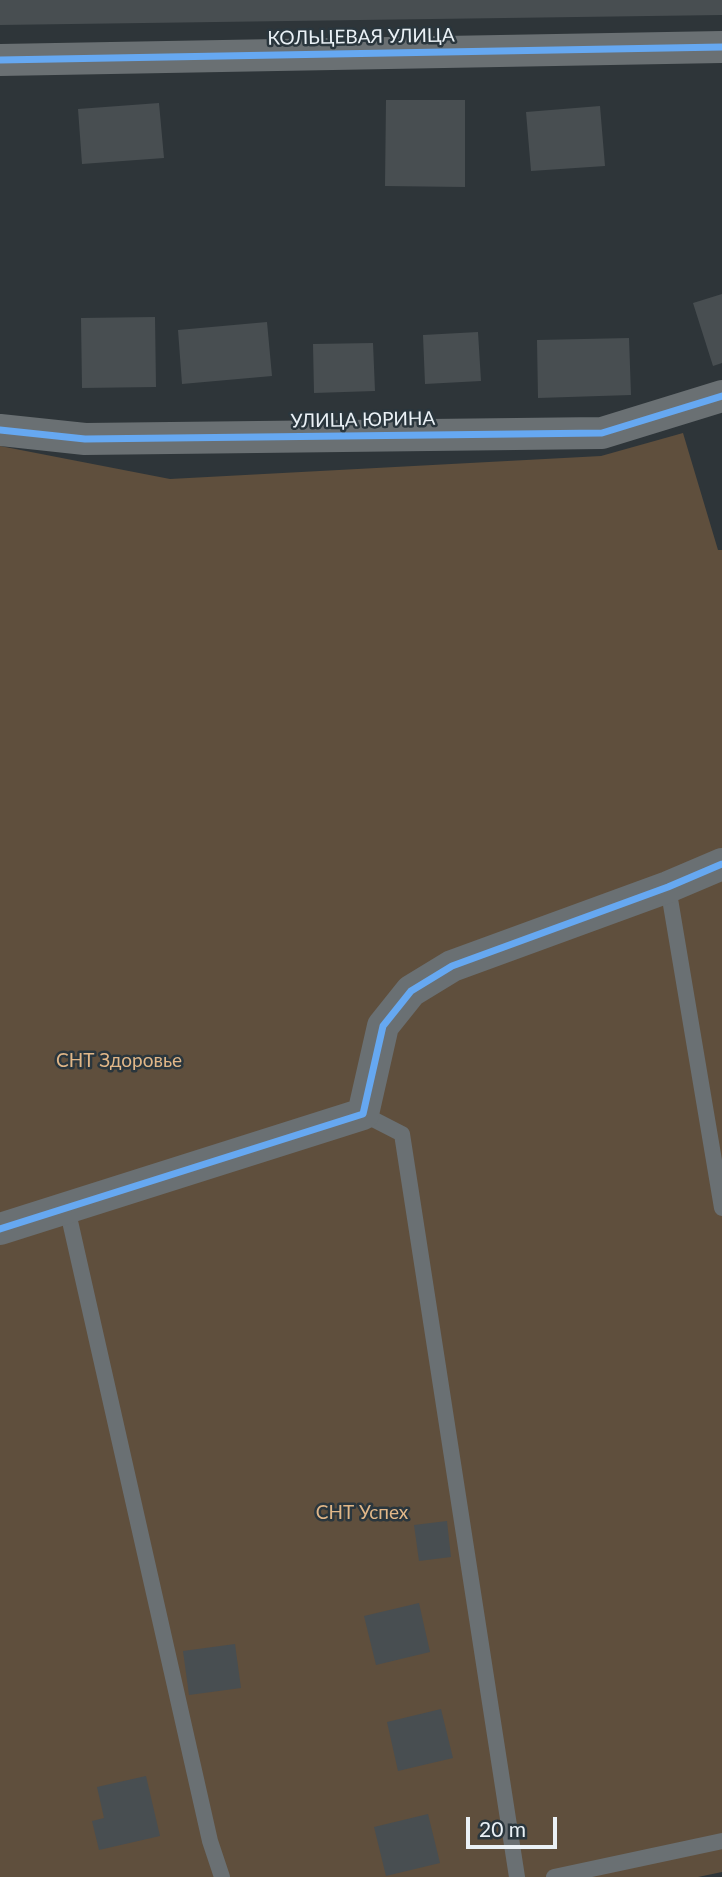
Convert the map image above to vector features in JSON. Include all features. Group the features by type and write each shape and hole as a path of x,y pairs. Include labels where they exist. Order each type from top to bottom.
{"street":[{"name":"КОЛЬЦЕВАЯ УЛИЦА","path":"0,60 722,47"},
{"name":"УЛИЦА ЮРИНА","path":"0,430 85,439 601,433 722,396"},
{"path":"0,1229 363,1114 383,1026 411,991 453,967 668,887 722,864"}],"lane":[{"path":"668,887 722,1208"},
{"path":"363,1114 402,1134 517,1877"},
{"path":"67,1208 210,1841 222,1877"},
{"path":"554,1877 722,1841"}],"green space":[{"name":"СНТ Успех","path":"683,433 718,550 722,550 722,1872 698,1877 0,1877 0,446 170,479 601,456"}],"building":[{"path":"0,0 722,0 722,15 0,25"},
{"path":"386,100 465,100 465,187 385,186"},
{"path":"159,103 164,158 82,164 78,109"},
{"path":"600,106 605,166 531,171 526,112"},
{"path":"722,294 722,363 713,366 693,303"},
{"path":"155,317 156,387 82,388 81,318"},
{"path":"267,322 272,376 182,384 178,330"},
{"path":"478,332 481,381 425,384 423,335"},
{"path":"629,338 631,395 538,398 537,340"},
{"path":"373,343 375,391 314,393 313,344"},
{"path":"447,1521 451,1557 419,1561 414,1525"},
{"path":"419,1603 430,1652 376,1665 364,1616"},
{"path":"235,1644 241,1688 189,1695 183,1651"},
{"path":"441,1709 453,1758 398,1771 387,1722"},
{"path":"146,1776 160,1836 99,1850 92,1821 104,1818 97,1787"},
{"path":"428,1814 440,1863 386,1876 374,1827"}],"cycle path":[{"path":"0,60 722,47"},
{"path":"0,430 85,439 602,433 722,396"},
{"path":"0,1229 363,1114 383,1026 411,991 452,966 668,887 722,864"}],"park label":[{"name":"СНТ Здоровье","path":"119,1061"}]}
